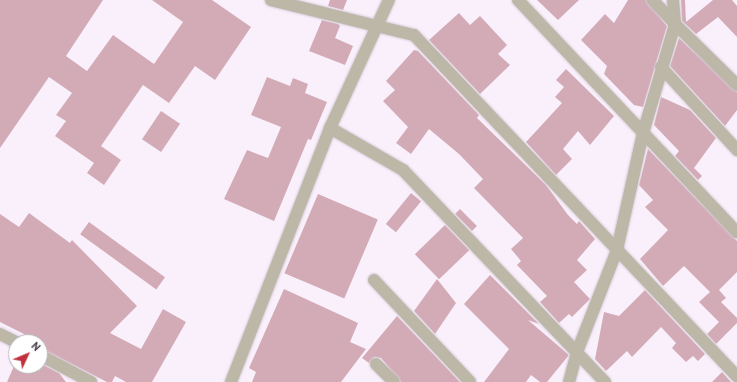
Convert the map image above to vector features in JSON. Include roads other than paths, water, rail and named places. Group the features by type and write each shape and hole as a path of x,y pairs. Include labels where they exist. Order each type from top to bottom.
{"street":[{"path":"271,0 376,27 414,35 737,377"},
{"path":"231,382 330,128 389,0"},
{"path":"518,0 737,232"},
{"path":"653,0 675,24 737,85"},
{"path":"569,382 577,352 617,250 643,133 675,24 673,0"},
{"path":"662,67 737,150"},
{"path":"330,128 403,170 605,382"},
{"path":"374,280 470,382"},
{"path":"48,359 91,382"},
{"path":"376,364 394,382"}]}
